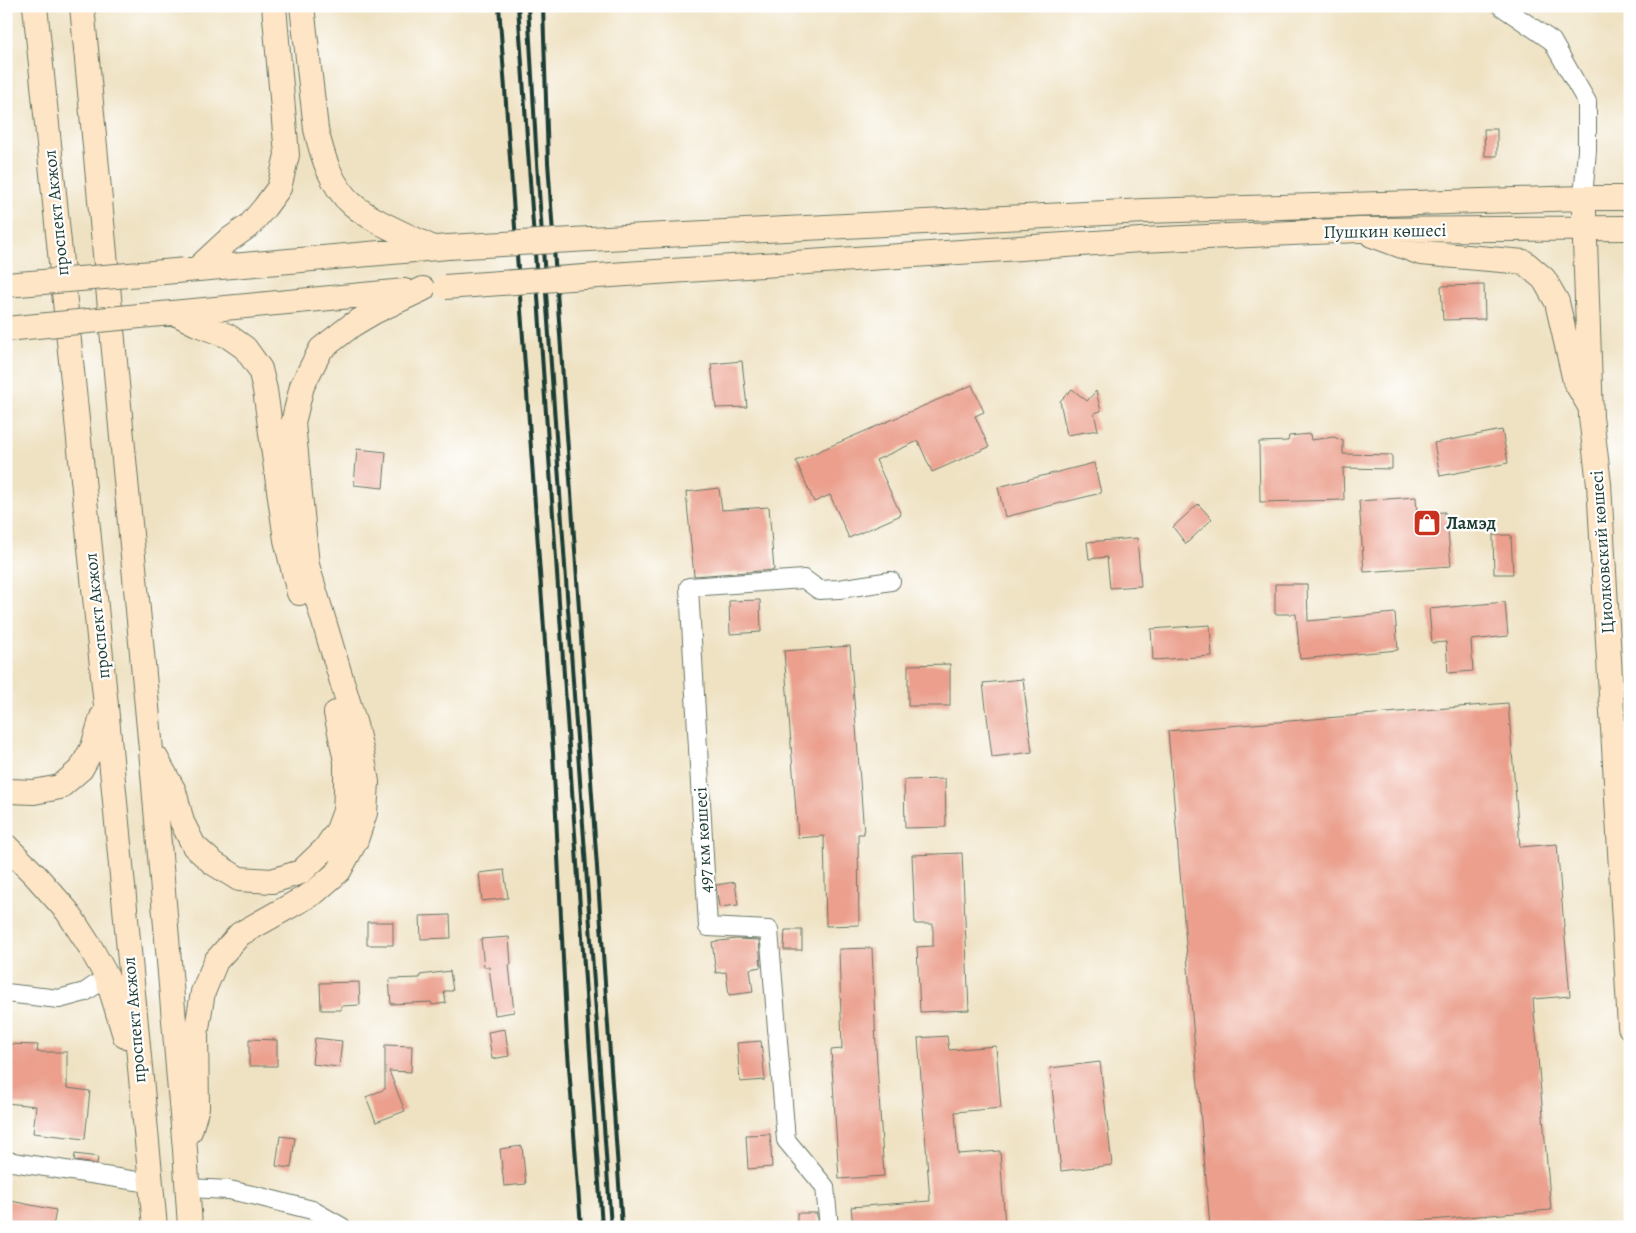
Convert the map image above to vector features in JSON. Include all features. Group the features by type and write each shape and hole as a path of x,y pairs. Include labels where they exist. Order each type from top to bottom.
{"main road":[{"name":"проспект Акжол","path":"35,6 106,706 155,1227"},
{"path":"82,6 151,750 190,1227"},
{"path":"197,269 226,242 250,224 266,208 279,188 287,155 274,6"},
{"path":"302,6 316,128 322,154 333,178 351,204 394,229 441,248"},
{"name":"Циолковский көшесі","path":"1583,198 1592,408 1600,494 1630,1026"},
{"name":"Пушкин көшесі","path":"6,285 441,248 625,237 1145,211 1630,198"},
{"name":"Пушкин көшесі","path":"6,329 434,288 1141,240 1359,230 1630,228"},
{"path":"1359,230 1421,253 1524,262 1544,279 1557,302 1575,381 1592,408"},
{"path":"185,1150 197,1107 196,1034 203,992 216,961 240,934 315,892 340,871 356,840 365,813 367,782 362,754 308,565 293,423 302,386 321,349 359,321 434,288"},
{"path":"151,750 174,791 182,822 194,846 213,863 239,879 272,881 301,872 326,849 338,830 345,811 346,761 337,716 292,572 265,390 260,369 245,348 228,336 197,324 176,313"},
{"path":"6,790 10,792 34,792 60,787 81,769 93,747 106,706"},
{"path":"6,846 35,875 66,911 107,977 141,1091"}],"street":[{"path":"1501,6 1552,41 1587,102 1587,150 1583,198"},
{"name":"497 км көшесі","path":"829,1227 825,1186 786,1140 769,930 708,927 688,587 804,579 819,590 830,590 891,581"},
{"path":"6,993 59,998 85,992 107,977"},
{"path":"6,1161 150,1183"},
{"path":"188,1188 229,1190 257,1196 312,1210 342,1227"}],"building":[{"path":"1484,129 1497,129 1497,156 1485,156"},
{"path":"1484,285 1485,319 1443,320 1441,286"},
{"path":"742,361 747,407 716,408 711,364"},
{"path":"972,385 984,412 975,416 989,447 932,472 918,441 876,460 901,515 849,538 830,495 814,502 796,461"},
{"path":"1072,389 1087,401 1096,391 1101,411 1094,413 1098,430 1067,435 1060,401"},
{"path":"1502,430 1508,463 1440,476 1434,443"},
{"path":"1310,434 1311,440 1334,437 1343,441 1343,454 1392,455 1392,469 1343,468 1344,500 1260,502 1259,442 1288,441 1289,436"},
{"path":"357,449 386,452 383,488 354,485"},
{"path":"1094,463 1101,493 1005,517 998,487"},
{"path":"719,488 722,510 769,507 774,570 694,576 686,492"},
{"path":"1416,497 1417,514 1445,512 1451,566 1364,572 1359,501"},
{"path":"1198,504 1212,519 1186,544 1173,527"},
{"path":"1493,535 1511,535 1513,574 1494,574"},
{"path":"1137,538 1141,586 1110,588 1107,557 1089,559 1087,542"},
{"path":"1275,584 1307,584 1308,621 1395,613 1398,650 1300,659 1296,614 1275,614"},
{"path":"760,600 761,632 730,634 729,601"},
{"path":"1505,602 1508,636 1471,640 1473,671 1448,673 1446,642 1432,643 1429,609"},
{"path":"1210,625 1212,656 1153,660 1151,629"},
{"path":"850,646 864,834 858,834 859,925 826,926 824,836 798,838 784,651"},
{"path":"950,664 950,706 908,706 908,665"},
{"path":"1023,679 1032,752 992,757 983,683"},
{"path":"1508,703 1520,847 1557,844 1570,996 1533,999 1551,1210 1345,1227 1210,1227 1168,731"},
{"path":"945,779 946,827 905,828 904,780"},
{"path":"962,853 969,1010 920,1012 917,947 933,946 933,924 915,924 912,855"},
{"path":"504,870 508,898 482,901 479,873"},
{"path":"735,882 738,905 719,907 716,885"},
{"path":"450,915 451,938 421,939 420,916"},
{"path":"367,922 393,922 393,945 367,945"},
{"path":"785,930 802,930 802,950 784,950"},
{"path":"509,937 511,965 509,965 514,1012 495,1015 489,967 484,967 481,939"},
{"path":"736,939 759,940 761,967 750,969 753,992 729,995 726,972 716,973 712,942"},
{"path":"872,948 884,1176 839,1179 831,1050 842,1049 839,949"},
{"path":"450,971 453,991 444,991 446,1003 432,1005 431,1002 391,1004 389,979 420,978 420,975"},
{"path":"359,982 360,1005 341,1006 341,1010 321,1010 320,983"},
{"path":"505,1029 509,1056 492,1059 488,1032"},
{"path":"947,1036 949,1050 996,1046 1001,1108 955,1112 958,1154 1000,1151 1005,1227 853,1227 851,1207 930,1201 918,1038"},
{"path":"315,1038 342,1041 339,1067 312,1064"},
{"path":"249,1039 277,1040 277,1066 249,1066"},
{"path":"761,1041 765,1080 740,1082 737,1043"},
{"path":"6,1044 38,1045 37,1052 67,1052 67,1088 90,1091 85,1139 33,1133 36,1106 6,1103"},
{"path":"385,1045 412,1046 411,1072 389,1071 405,1111 376,1122 366,1097 385,1089"},
{"path":"1100,1062 1112,1165 1061,1171 1050,1068"},
{"path":"770,1134 772,1167 748,1169 746,1135"},
{"path":"280,1136 295,1138 291,1168 276,1166"},
{"path":"522,1146 526,1184 504,1186 500,1149"},
{"path":"75,1154 98,1157 97,1164 74,1161"},
{"path":"6,1200 56,1210 53,1227 6,1227"},
{"path":"797,1213 817,1213 817,1227 797,1227"}],"railway":[{"path":"499,6 553,753 567,1040 581,1227"},
{"path":"518,6 602,1227"},
{"path":"528,6 537,163 611,1227"},
{"path":"543,6 548,162 622,1227"}],"place":[{"name":"Ламэд","path":"1427,523"}]}
